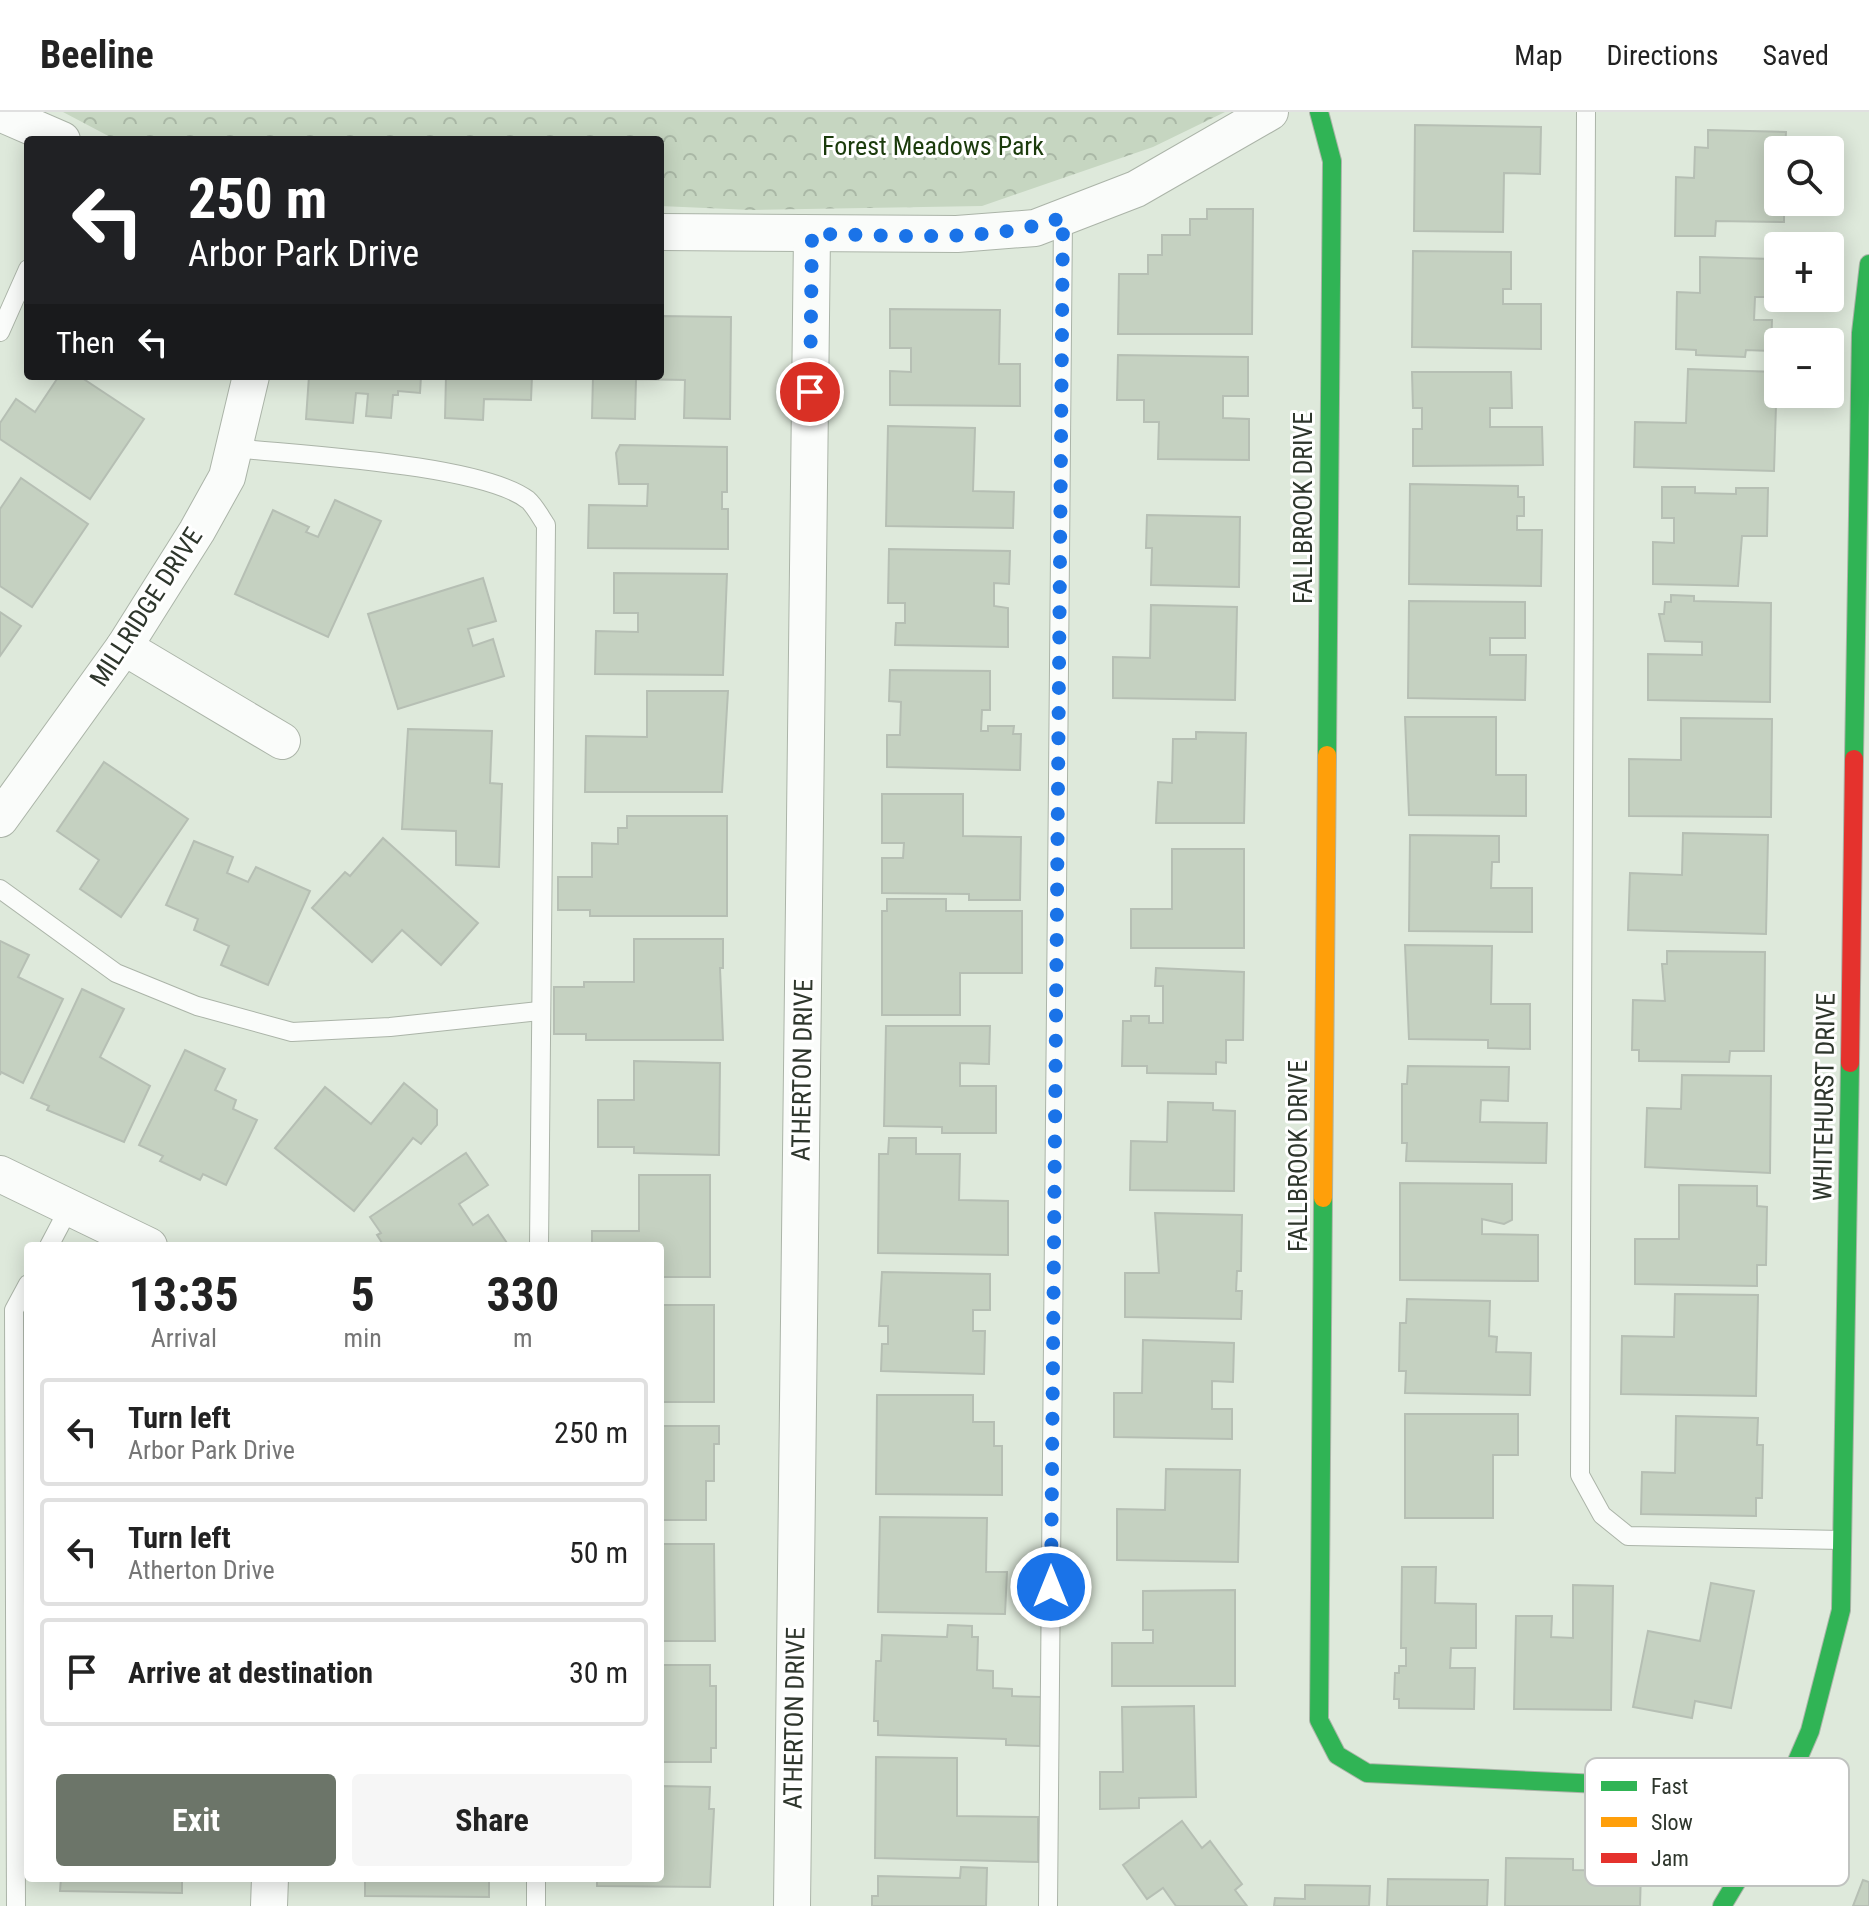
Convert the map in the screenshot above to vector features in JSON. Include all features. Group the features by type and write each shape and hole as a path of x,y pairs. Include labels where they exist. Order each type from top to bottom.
{"street":[{"path":"664,232 957,234 1035,228 1136,189 1270,112"},
{"name":"FALLBROOK DRIVE","path":"1319,112 1332,161 1319,1720 1337,1755 1367,1773 1585,1783"},
{"path":"0,113 53,136"},
{"name":"ATHERTON DRIVE","path":"792,1906 812,234"},
{"name":"WHITEHURST DRIVE","path":"1798,1758 1810,1731 1841,1610 1845,1540 1865,333 1869,264"},
{"name":"MILLRIDGE DRIVE","path":"0,819 124,647 197,531 227,477 250,380"},
{"path":"124,647 282,741"},
{"path":"0,1174 141,1242"},
{"path":"269,1906 270,1882"},
{"name":"WHITEHURST DRIVE","path":"1722,1906 1734,1886"}],"lane":[{"path":"1586,112 1580,1475 1602,1515 1628,1536 1845,1540"},
{"path":"1048,1906 1063,217"},
{"path":"0,332 24,278"},
{"path":"234,448 415,468 493,484 529,501 546,525 539,1242"},
{"path":"0,889 116,973 197,1006 292,1032 390,1027 539,1011"},
{"path":"51,1242 69,1208"},
{"path":"16,1906 14,1310 24,1291"},
{"path":"536,1882 536,1906"}],"green space":[{"name":"Forest Meadows Park","path":"63,112 1225,112 1153,147 982,206 751,210 664,206 664,136 108,136"}],"building":[{"path":"1415,125 1541,127 1540,174 1504,173 1503,232 1414,231"},
{"path":"1708,130 1786,132 1786,136 1764,136 1764,216 1784,216 1784,222 1716,221 1715,236 1675,236 1676,177 1694,178 1695,147 1708,148"},
{"path":"1207,209 1253,209 1252,334 1118,334 1119,274 1148,274 1148,255 1162,255 1162,235 1190,235 1190,219 1207,219"},
{"path":"1413,251 1511,252 1511,289 1503,289 1503,304 1541,304 1541,349 1412,347"},
{"path":"1700,257 1764,259 1764,297 1755,297 1754,320 1772,320 1772,328 1764,328 1764,351 1746,350 1745,357 1696,355 1696,350 1676,349 1677,292 1700,293"},
{"path":"890,309 1000,310 999,364 1020,364 1020,406 890,405 890,371 911,372 911,348 890,348"},
{"path":"664,316 731,317 730,419 684,418 685,380 664,380"},
{"path":"1118,355 1248,357 1248,396 1223,396 1223,418 1249,419 1249,460 1158,459 1159,422 1144,422 1144,400 1117,400"},
{"path":"1688,369 1764,372 1764,408 1776,408 1774,471 1634,467 1635,422 1686,423"},
{"path":"1412,372 1511,372 1512,408 1490,408 1490,427 1542,427 1543,465 1413,466 1413,429 1422,429 1422,408 1413,408"},
{"path":"56,380 85,380 144,419 90,499 0,439 0,423 16,399 35,412"},
{"path":"309,380 421,380 420,393 398,391 398,395 393,395 391,418 366,416 368,394 356,393 353,423 306,419"},
{"path":"446,380 532,380 531,400 484,399 483,420 445,418"},
{"path":"593,380 636,380 635,419 592,418"},
{"path":"888,426 975,428 973,491 1014,492 1013,528 886,526"},
{"path":"620,445 727,447 727,492 722,492 722,509 728,509 728,549 588,548 589,505 647,506 648,484 619,484 616,453"},
{"path":"21,478 88,524 32,607 0,586 0,509"},
{"path":"1410,484 1518,486 1518,497 1524,497 1524,516 1517,516 1517,530 1542,530 1541,586 1409,584"},
{"path":"1662,487 1695,487 1695,493 1736,494 1736,488 1768,488 1767,536 1742,536 1738,586 1653,584 1653,542 1674,543 1674,518 1662,518"},
{"path":"335,500 381,521 328,637 235,594 273,510 309,527 306,532 318,537"},
{"path":"1147,515 1240,517 1239,587 1151,585 1152,548 1146,548"},
{"path":"889,549 1010,551 1009,584 994,583 994,606 1008,608 1008,647 895,645 896,623 905,623 905,603 888,603"},
{"path":"614,573 727,574 723,675 595,674 596,631 638,632 638,613 614,613"},
{"path":"483,578 496,621 468,629 473,646 493,639 504,676 398,709 368,614"},
{"path":"1671,595 1694,596 1694,601 1771,603 1770,702 1648,700 1648,654 1702,655 1702,642 1665,641 1659,614 1664,614 1665,602 1671,602"},
{"path":"1409,601 1525,602 1525,638 1490,638 1490,655 1526,655 1525,700 1408,698"},
{"path":"1151,605 1237,607 1235,700 1113,698 1113,657 1150,658"},
{"path":"0,612 21,626 0,656"},
{"path":"890,670 990,671 990,710 982,710 981,731 988,731 988,726 1014,726 1013,734 1021,734 1020,770 887,767 887,735 900,735 901,702 889,701"},
{"path":"647,691 728,691 722,792 585,792 586,736 647,737"},
{"path":"1405,717 1496,717 1496,775 1526,775 1526,816 1409,815"},
{"path":"1681,718 1772,719 1771,817 1629,816 1629,759 1681,760"},
{"path":"408,729 492,731 490,783 502,784 499,867 456,865 456,831 402,829"},
{"path":"1196,732 1246,733 1244,823 1156,823 1158,782 1172,783 1173,739 1196,739"},
{"path":"104,762 188,819 121,917 80,889 99,860 57,831"},
{"path":"882,794 963,794 963,836 1021,837 1020,900 969,900 969,894 882,893 882,858 903,858 904,843 882,843"},
{"path":"627,816 727,816 727,916 590,916 590,910 558,910 558,877 592,877 592,843 618,844 618,828 627,828"},
{"path":"1683,833 1768,835 1766,934 1628,930 1630,873 1682,875"},
{"path":"1410,835 1499,836 1499,862 1492,862 1491,888 1532,888 1532,932 1409,931"},
{"path":"383,838 478,923 441,965 402,930 372,962 312,908 345,872 350,876"},
{"path":"194,841 233,857 227,873 248,882 256,867 310,891 268,985 221,965 229,946 194,930 198,919 166,905"},
{"path":"1172,849 1244,849 1244,948 1131,948 1131,909 1172,909"},
{"path":"887,899 946,899 946,911 1022,911 1022,973 960,973 960,1015 882,1015 882,911 887,911"},
{"path":"634,939 723,939 723,968 720,968 723,1040 586,1040 586,1034 554,1034 554,987 584,987 584,982 634,982"},
{"path":"0,941 29,955 18,977 63,999 23,1083 1,1072 0,1075"},
{"path":"1405,945 1492,946 1491,1004 1530,1004 1530,1049 1488,1048 1488,1040 1409,1039"},
{"path":"1667,951 1765,952 1764,1051 1730,1051 1729,1062 1639,1061 1639,1050 1632,1050 1633,1000 1665,1001 1662,964 1667,964"},
{"path":"1156,968 1244,972 1243,1040 1226,1040 1226,1063 1216,1062 1216,1074 1147,1073 1147,1066 1122,1066 1123,1021 1131,1021 1131,1016 1149,1016 1149,1023 1163,1023 1163,986 1155,986"},
{"path":"82,989 124,1009 100,1057 150,1086 124,1142 47,1110 49,1106 31,1098"},
{"path":"886,1026 990,1026 989,1064 960,1063 960,1086 996,1086 996,1133 942,1133 942,1127 884,1126"},
{"path":"185,1050 225,1069 215,1090 236,1100 233,1109 257,1120 226,1185 203,1174 200,1180 160,1161 163,1156 139,1145"},
{"path":"634,1061 720,1063 719,1155 634,1153 634,1147 598,1147 598,1100 634,1100"},
{"path":"1408,1066 1509,1067 1508,1101 1481,1100 1480,1122 1547,1123 1546,1163 1406,1161 1407,1143 1402,1143 1402,1084 1407,1084"},
{"path":"1682,1075 1771,1076 1770,1173 1645,1167 1647,1108 1681,1109"},
{"path":"404,1083 437,1110 437,1125 421,1144 413,1138 354,1211 275,1148 325,1087 371,1124"},
{"path":"1168,1102 1213,1103 1213,1110 1235,1111 1234,1191 1130,1190 1131,1141 1167,1142"},
{"path":"889,1138 916,1138 916,1154 960,1154 959,1200 1008,1201 1008,1255 878,1253 879,1154 888,1154"},
{"path":"466,1153 488,1185 459,1204 473,1225 488,1215 506,1242 381,1242 377,1235 381,1233 370,1217"},
{"path":"639,1175 710,1175 710,1277 664,1277 664,1242 592,1242 592,1231 639,1231"},
{"path":"1400,1183 1512,1184 1512,1220 1504,1224 1482,1219 1482,1234 1538,1235 1538,1281 1400,1280"},
{"path":"1679,1185 1757,1186 1757,1206 1767,1207 1766,1265 1757,1265 1757,1286 1635,1284 1635,1239 1679,1239"},
{"path":"1155,1213 1242,1215 1241,1271 1237,1271 1236,1291 1242,1291 1241,1319 1125,1317 1125,1273 1159,1273"},
{"path":"882,1272 990,1274 990,1310 973,1310 973,1331 985,1331 984,1374 881,1371 882,1344 888,1344 888,1326 879,1326"},
{"path":"1675,1294 1758,1295 1756,1396 1621,1394 1622,1336 1674,1337"},
{"path":"1407,1299 1490,1301 1489,1336 1497,1337 1496,1352 1531,1353 1530,1395 1405,1393 1406,1371 1399,1371 1400,1323 1406,1323"},
{"path":"664,1305 714,1305 714,1402 664,1402"},
{"path":"1143,1340 1234,1343 1233,1382 1212,1381 1212,1409 1232,1409 1232,1439 1114,1437 1114,1393 1142,1393"},
{"path":"877,1395 973,1395 973,1422 994,1422 994,1446 1002,1446 1002,1495 876,1494"},
{"path":"1405,1414 1518,1414 1518,1455 1493,1455 1493,1518 1405,1518"},
{"path":"1676,1416 1758,1418 1757,1445 1763,1445 1762,1498 1756,1498 1756,1516 1641,1514 1642,1472 1675,1473"},
{"path":"664,1426 719,1426 719,1444 714,1444 714,1481 706,1481 706,1520 664,1520"},
{"path":"1166,1469 1240,1470 1238,1562 1117,1560 1117,1509 1165,1510"},
{"path":"880,1517 987,1518 986,1572 1007,1572 1005,1614 878,1612"},
{"path":"664,1544 714,1544 715,1641 664,1641"},
{"path":"1402,1567 1436,1567 1435,1603 1476,1604 1476,1648 1451,1648 1450,1668 1475,1668 1474,1709 1399,1708 1399,1699 1394,1699 1395,1673 1399,1673 1399,1666 1406,1666 1406,1648 1401,1648"},
{"path":"1711,1583 1754,1591 1731,1708 1695,1701 1692,1718 1633,1707 1648,1631 1700,1641"},
{"path":"1573,1585 1613,1586 1611,1710 1514,1709 1516,1616 1552,1616 1551,1637 1573,1638"},
{"path":"1235,1590 1235,1686 1112,1686 1112,1643 1153,1643 1153,1630 1143,1630 1143,1591"},
{"path":"948,1625 972,1626 972,1637 978,1637 977,1670 993,1671 993,1688 1012,1689 1012,1696 1041,1697 1040,1746 1006,1745 1006,1739 878,1735 878,1721 874,1721 876,1661 881,1661 882,1635 947,1637"},
{"path":"664,1665 710,1665 710,1686 716,1686 716,1748 711,1748 711,1762 664,1762"},
{"path":"1194,1706 1196,1797 1139,1798 1139,1808 1100,1809 1100,1772 1123,1772 1122,1707"},
{"path":"876,1757 957,1758 957,1816 1038,1817 1038,1862 875,1858"},
{"path":"664,1786 710,1787 709,1809 714,1809 710,1887 597,1886 597,1882 664,1882"},
{"path":"1182,1821 1202,1848 1210,1841 1242,1884 1235,1890 1247,1906 1176,1906 1163,1888 1147,1899 1123,1865"},
{"path":"1506,1858 1573,1859 1573,1870 1585,1870 1585,1886 1641,1886 1640,1906 1505,1906"},
{"path":"961,1867 987,1868 986,1906 872,1906 872,1896 878,1896 878,1876 960,1878"},
{"path":"1388,1879 1488,1880 1487,1906 1387,1906"},
{"path":"1863,1880 1869,1882 1869,1906 1853,1906"},
{"path":"61,1882 182,1882 182,1893 60,1891"},
{"path":"365,1882 489,1882 489,1897 365,1896"},
{"path":"1305,1885 1370,1886 1369,1906 1274,1906 1275,1898 1305,1899"}],"traffic: fast":[{"path":"1319,112 1332,161 1327,755"},
{"path":"1854,759 1861,333 1869,264"},
{"path":"1798,1758 1810,1731 1841,1610 1850,1063"},
{"path":"1323,1198 1319,1720 1337,1755 1367,1773 1585,1783"},
{"path":"1722,1906 1734,1886"}],"traffic: slow":[{"path":"1323,1198 1327,755"}],"traffic: jam":[{"path":"1850,1063 1854,759"}],"route":[{"path":"810,392 812,234 957,234 1035,228 1063,217 1051,1587"}]}
